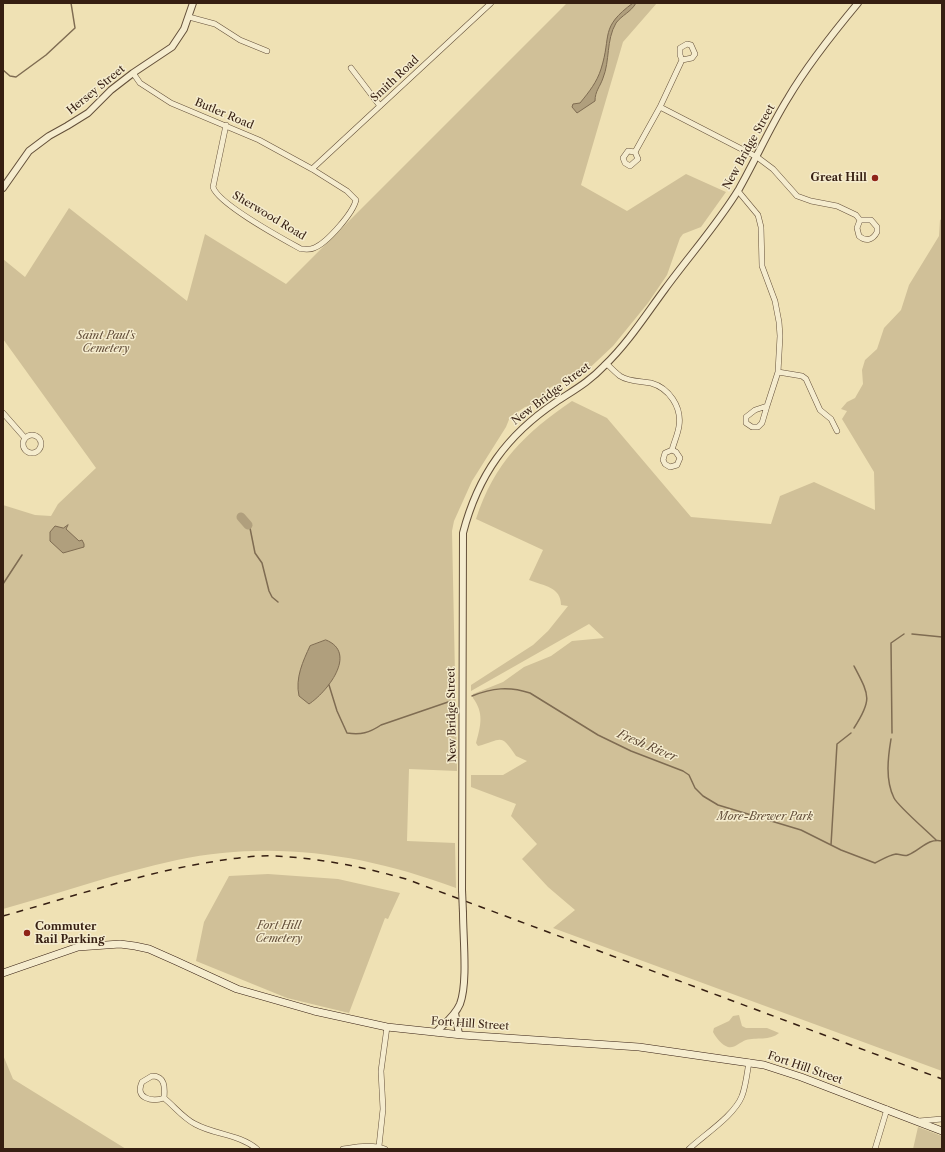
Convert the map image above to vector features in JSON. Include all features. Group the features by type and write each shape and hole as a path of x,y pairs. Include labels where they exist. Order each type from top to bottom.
{"main road":[{"name":"Fort Hill Street","path":"3,973 78,947 120,944 149,950 237,989 314,1011 387,1027 459,1034 639,1047 749,1062 780,1069 917,1121"},
{"path":"917,1121 942,1132"}],"street":[{"name":"Hersey Street","path":"3,188 29,151 49,136 88,113 133,73 172,47 182,34 193,3"},
{"name":"Smith Road","path":"312,169 491,3"},
{"name":"New Bridge Street","path":"436,1032 455,1013 460,1004 464,980 462,913 463,533 479,486 488,470 519,430 556,401 584,384 607,364 644,319 665,289 709,233 738,191 791,94 814,59 858,3"},
{"path":"189,16 215,24 240,40 267,51"},
{"path":"635,152 660,107 682,60"},
{"path":"351,68 380,106"},
{"name":"Butler Road","path":"133,73 140,83 171,103 259,140 312,169"},
{"path":"660,107 757,157 773,169 797,196 812,201 837,206 856,215 860,220"},
{"name":"Sherwood Road","path":"226,125 213,187 214,192 251,220 301,249 312,250 318,247 337,228 354,208 356,200 347,191 312,169"},
{"path":"738,191 755,209 761,227 762,266 775,301 780,336 778,372 762,423 758,427 752,427 746,423 748,414 767,406"},
{"path":"860,220 870,220 874,222 877,232 872,239 867,240 859,236 857,228 860,220"},
{"path":"607,364 620,376 627,380 655,385 668,393 673,399 679,417 679,427 672,450"},
{"path":"778,372 802,376 806,379 820,410 831,419 836,431"},
{"path":"3,413 25,438"},
{"path":"455,1013 459,1034"},
{"path":"379,1146 383,1109 381,1071 387,1027"},
{"path":"689,1149 720,1122 739,1102 749,1062"},
{"path":"152,1076 160,1078 165,1086 164,1098 153,1100 146,1098 141,1087 144,1080 152,1076"},
{"path":"164,1098 195,1124 250,1142 258,1149"},
{"path":"875,1149 887,1109"},
{"name":"Fort Hill Street","path":"917,1121 942,1119"},
{"path":"343,1149 379,1146 385,1149"}],"green space":[{"name":"Saint Paul's Cemetery","path":"567,3 657,3 623,42 581,185 627,211 686,174 726,192 701,227 683,234 680,238 667,275 648,303 613,346 580,377 551,387 533,405 525,407 510,417 506,427 472,481 454,521 452,531 457,771 409,769 407,841 455,843 456,888 387,866 353,859 284,851 249,851 213,854 154,865 3,909 3,505 35,515 51,516 58,504 96,468 3,339 3,259 25,277 69,208 187,301 205,234 286,284"},
{"name":"More-Brewer Park","path":"942,219 942,1071 553,928 575,910 548,887 522,859 537,844 511,816 516,804 471,787 471,775 503,775 527,761 516,756 507,743 500,740 478,746 476,743 480,725 480,714 473,698 473,694 503,682 524,667 551,656 572,641 604,638 589,624 471,691 471,685 533,645 548,631 568,606 561,605 558,594 551,588 529,580 543,550 476,519 483,499 492,481 513,451 540,425 572,401 607,418 691,517 771,524 780,496 814,482 875,510 874,472 842,419 847,411 841,409 847,402 855,398 863,384 862,370 865,360 877,349 884,328 901,310 909,285 939,236 940,220"},
{"name":"Fort Hill Cemetery","path":"268,874 338,879 400,893 388,919 385,918 349,1013 287,998 196,961 204,922 229,876"},
{"path":"739,1015 742,1026 746,1028 767,1028 779,1033 767,1038 746,1040 732,1047 726,1046 719,1041 714,1034 714,1028 729,1021 733,1016"},
{"path":"3,1055 13,1079 126,1149 3,1149"},
{"path":"918,1127 942,1136 942,1149 913,1149"}],"shaded area":[{"path":"633,3 636,3 632,9 618,20 613,30 609,43 607,65 595,101 577,113 572,107 573,104 580,103 590,91 597,78 601,69 608,33 611,26 615,19"},
{"path":"68,525 66,529 79,541 82,540 84,547 63,553 50,541 50,532 55,526 63,528"},
{"path":"326,640 335,646 340,654 340,663 331,682 316,699 309,704 299,696 298,683 300,670 310,646"}],"waterway":[{"path":"3,70 10,76 16,77 46,55 75,28 71,3"},
{"path":"241,517 248,525"},
{"path":"250,528 255,553 262,563 269,591 272,597 278,602"},
{"path":"3,584 22,555"},
{"path":"892,733 891,643 904,634"},
{"path":"912,634 942,637"},
{"path":"854,666 866,691 867,697 864,710 854,728"},
{"name":"Fresh River","path":"329,685 337,711 347,733 357,734 369,732 381,725 451,701"},
{"name":"Fresh River","path":"472,696 487,691 501,689 515,689 530,693 598,735 631,751 683,771 689,775 695,788 703,796 718,805 801,830 841,850 875,863 893,855 908,855 932,841 942,841"},
{"path":"831,845 837,744 851,733"},
{"path":"891,739 888,761 888,776 894,798 936,840"}],"railway":[{"path":"3,916 150,875 227,859 275,856 341,864 406,879 942,1079"}],"place":[{"name":"Great Hill","path":"875,178"},
{"name":"Commuter Rail Parking","path":"27,933"}]}
